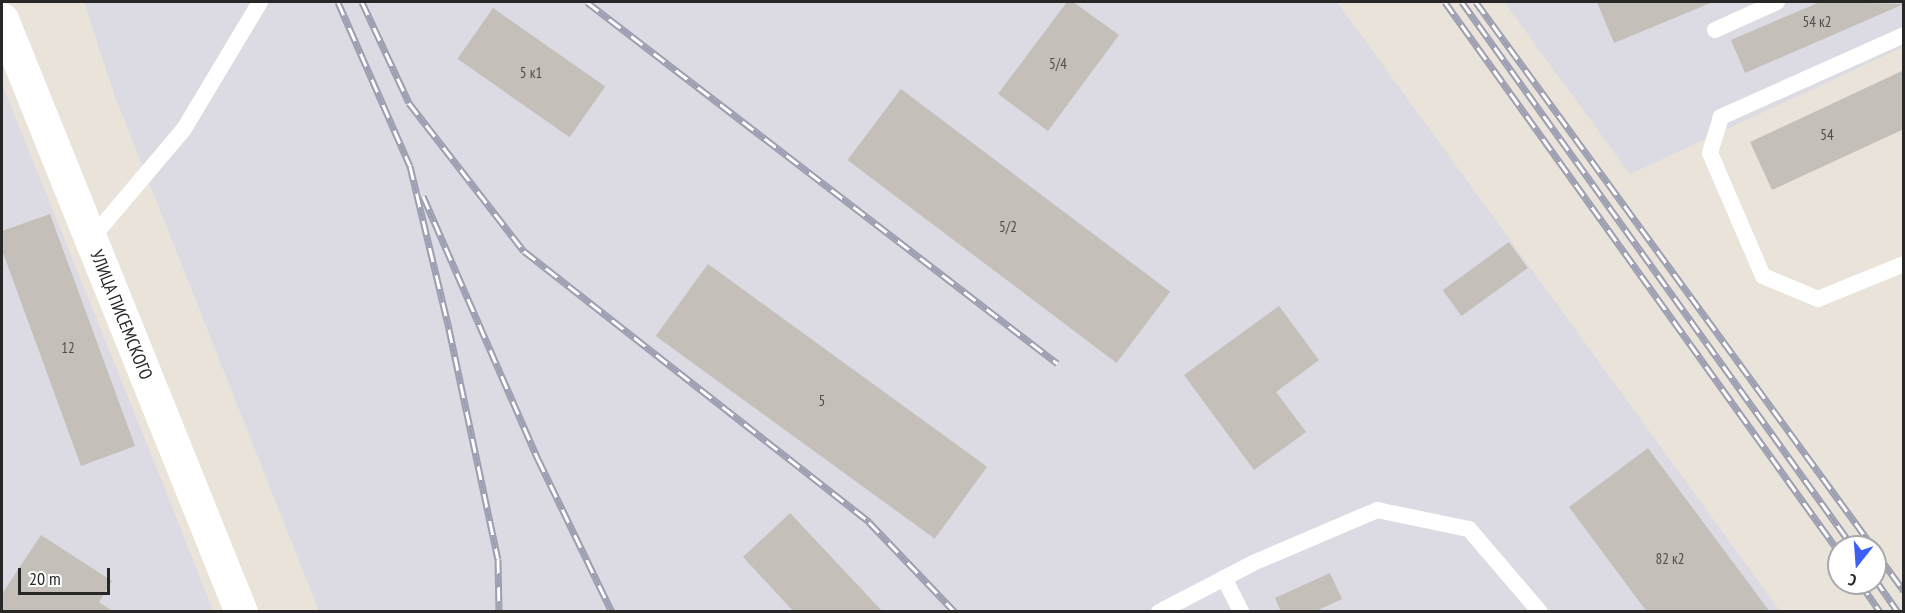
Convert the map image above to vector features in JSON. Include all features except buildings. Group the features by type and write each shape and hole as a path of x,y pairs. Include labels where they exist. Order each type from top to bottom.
{"street":[{"name":"УЛИЦА ПИСЕМСКОГО","path":"2,19 241,612"}],"lane":[{"path":"91,239 184,129 260,2"},
{"path":"1715,30 1777,2"},
{"path":"1904,35 1721,117 1710,153 1763,276 1818,299 1904,264"},
{"path":"1159,612 1224,578 1377,510 1469,529 1540,612"},
{"path":"1224,578 1240,612"}],"shaded area":[{"path":"84,2 1337,2 1780,611 319,611 116,99"},
{"path":"1504,2 1903,2 1903,47 1630,174"},
{"path":"2,84 169,499 213,611 2,611"}],"railway":[{"path":"338,2 410,166 449,329 498,559 499,612"},
{"path":"362,2 409,103 524,251 869,522 955,612"},
{"path":"587,2 1057,363"},
{"path":"1445,2 1827,535"},
{"path":"1462,2 1844,535"},
{"path":"1476,2 1864,535"},
{"path":"423,196 538,459 612,612"},
{"path":"1887,568 1904,591"},
{"path":"1868,595 1880,612"},
{"path":"1886,595 1898,612"}]}
